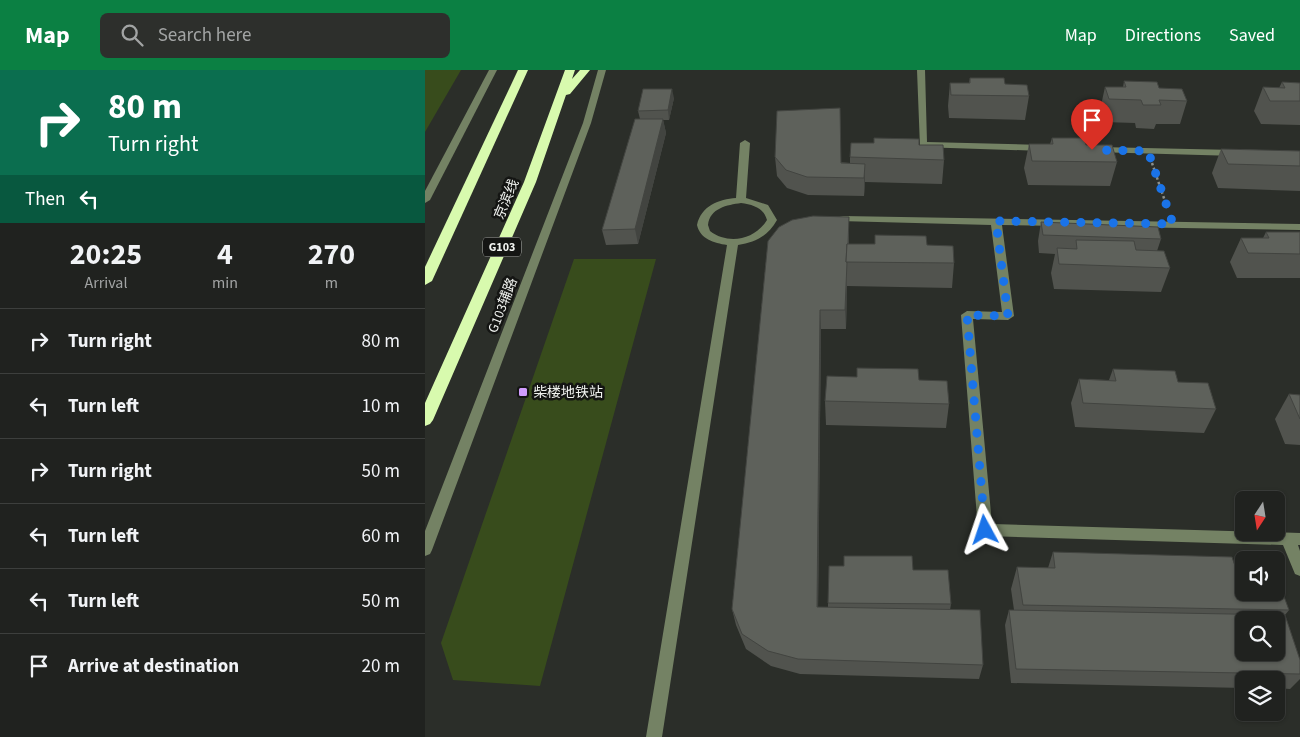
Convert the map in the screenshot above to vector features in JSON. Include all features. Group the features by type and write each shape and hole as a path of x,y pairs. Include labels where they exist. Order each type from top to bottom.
{"highway":[{"path":"425,282 523,70"},
{"name":"京滨线","path":"425,420 530,182 570,70"},
{"path":"559,100 585,70"}],"street":[{"path":"425,200 493,70"},
{"name":"G103辅路","path":"425,550 587,123 602,70"},
{"path":"921,70 923,145 1051,148"},
{"path":"741,200 745,142"},
{"path":"1090,150 1243,154"},
{"path":"741,200 751,201 767,208 772,220 769,227 755,238 733,242 711,237 705,231 702,224 703,217 709,210 723,203 741,200"},
{"path":"843,219 1300,227"},
{"path":"996,221 1008,316 967,315 985,530 1294,539 1300,569"},
{"path":"654,737 733,242"}],"path":[{"path":"1148,151 1173,224"}],"green space":[{"path":"425,70 461,70 425,132"},
{"path":"574,259 656,259 540,686 453,680 441,643"}],"building":[{"path":"970,78 1004,78 1005,84 1027,85 1029,96 951,95 950,83 970,83"},
{"path":"1124,81 1157,82 1159,88 1182,89 1187,101 1159,100 1161,105 1143,105 1141,100 1109,99 1105,87 1126,87"},
{"path":"1282,82 1300,83 1300,101 1270,101 1263,87 1285,88"},
{"path":"643,89 672,89 668,110 638,111"},
{"path":"840,108 841,163 865,164 864,178 807,177 786,170 775,157 777,111"},
{"path":"635,119 663,119 635,229 602,230"},
{"path":"874,138 919,139 919,145 943,145 944,160 850,157 851,143 874,143"},
{"path":"1052,138 1084,138 1086,145 1112,145 1117,162 1032,161 1029,144 1053,144"},
{"path":"1221,149 1300,151 1300,166 1228,164"},
{"path":"813,216 849,217 845,310 820,310 817,607 980,610 983,665 798,659 768,651 742,634 732,609 768,241 779,227 792,220"},
{"path":"1041,222 1158,227 1161,239 1043,235"},
{"path":"1266,232 1300,232 1300,254 1248,253 1241,238 1269,238"},
{"path":"875,235 926,236 927,245 953,246 954,263 846,262 847,244 875,244"},
{"path":"1076,240 1134,241 1136,250 1164,251 1170,268 1059,264 1057,248 1077,249"},
{"path":"857,368 918,369 919,380 947,381 949,404 825,401 827,376 857,377"},
{"path":"1113,369 1175,371 1178,382 1208,383 1216,409 1083,403 1079,379 1116,381"},
{"path":"1289,394 1300,395 1300,419"},
{"path":"1053,552 1232,557 1235,566 1235,601 1285,601 1285,599 1289,610 1023,605 1017,567 1055,568"},
{"path":"844,556 912,556 913,570 948,570 951,604 828,603 829,566 844,566"},
{"path":"1009,610 1235,614 1235,661 1285,661 1285,615 1300,660 1300,674 1285,674 1285,671 1235,671 1235,673 1016,669"}],"place":[{"name":"柴楼地铁站","path":"523,392"}],"route":[{"path":"985,530 967,315 1008,316 996,221 1173,224 1148,151 1092,150"}]}
